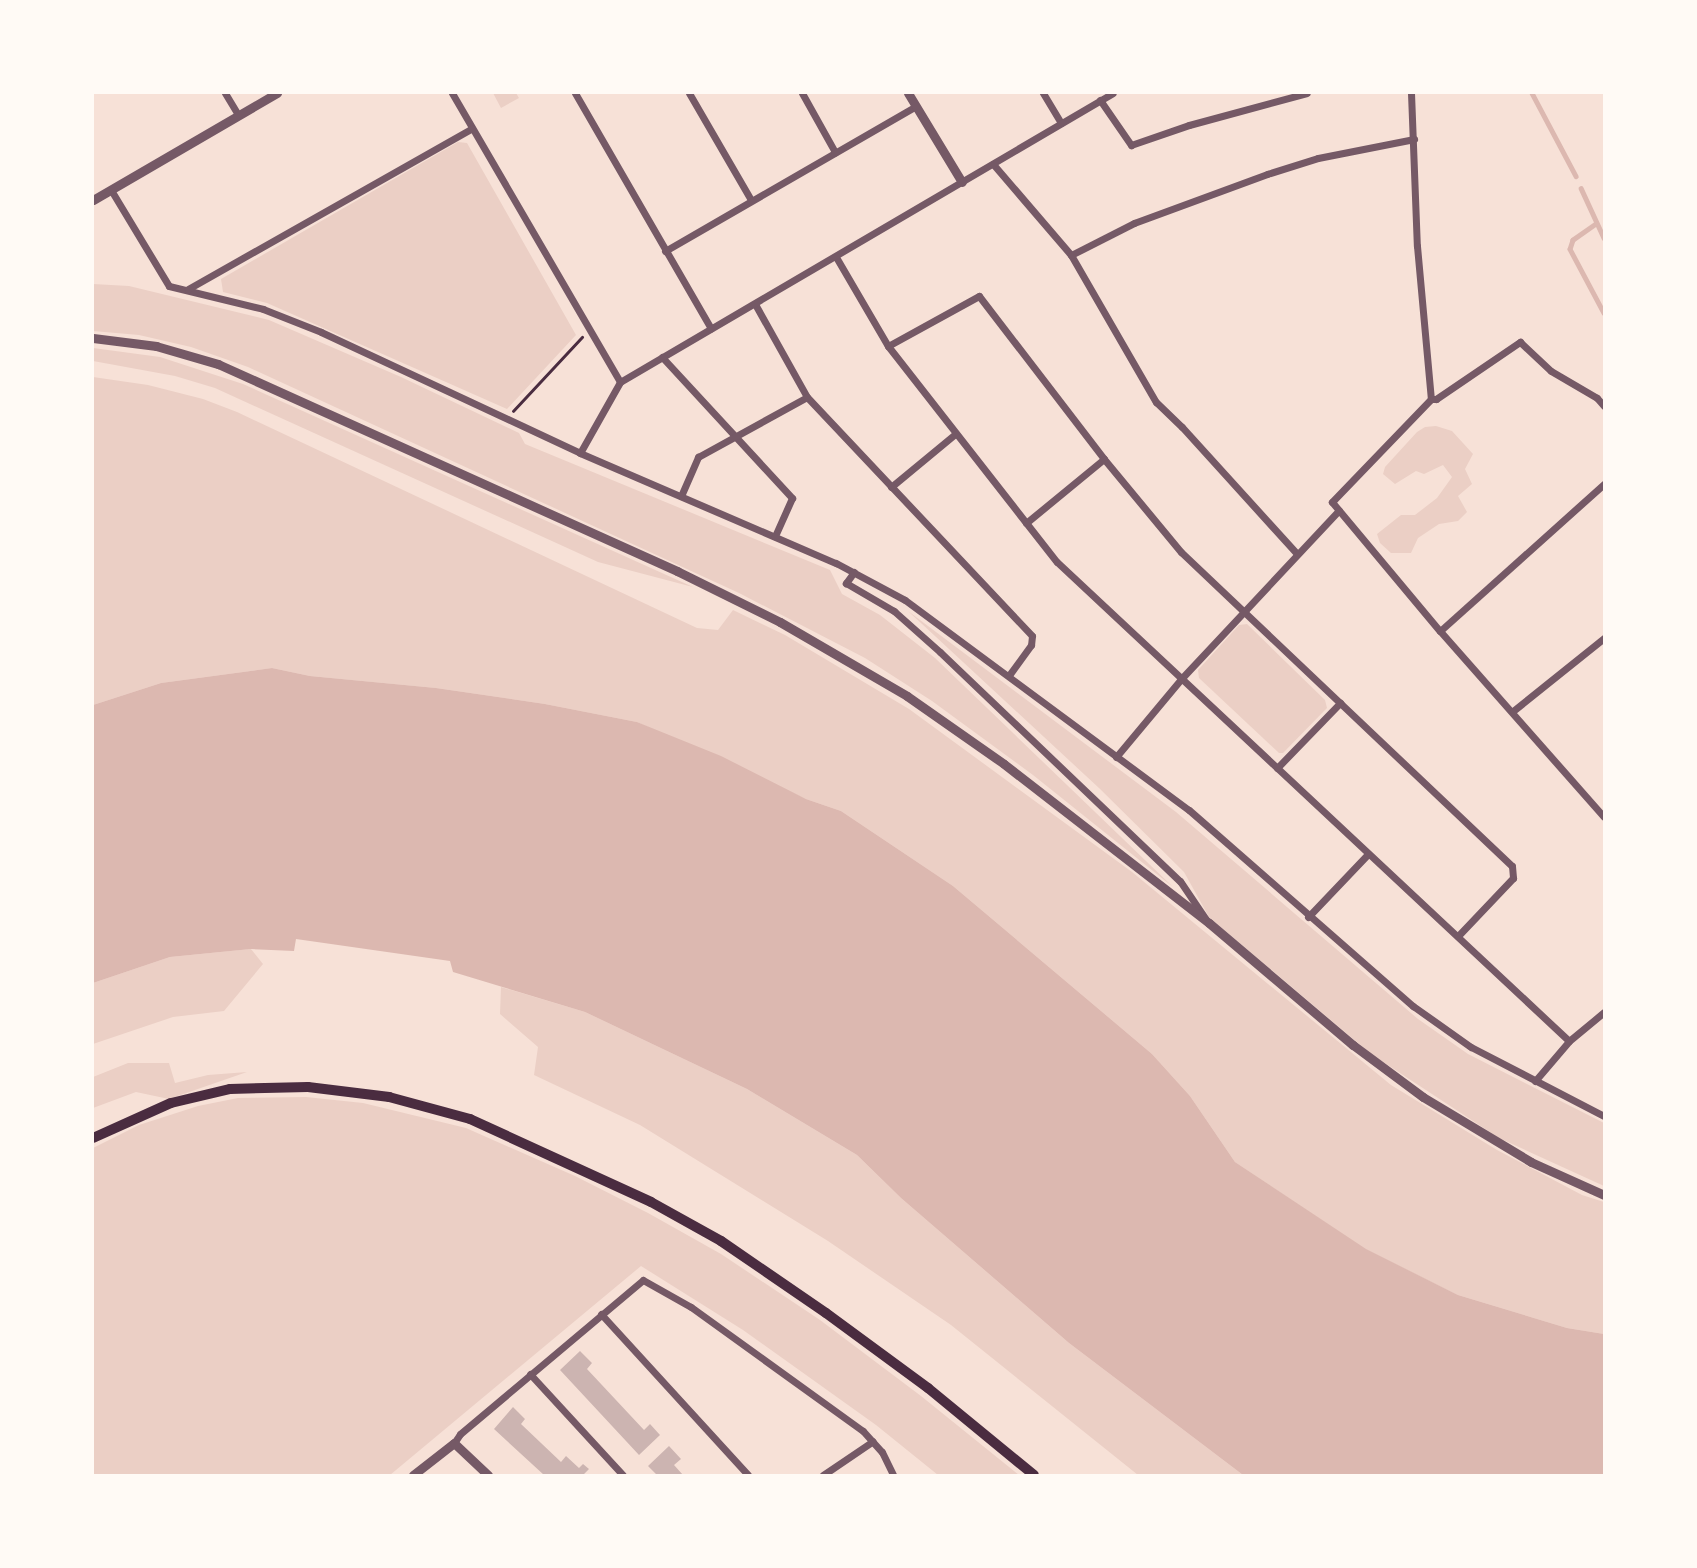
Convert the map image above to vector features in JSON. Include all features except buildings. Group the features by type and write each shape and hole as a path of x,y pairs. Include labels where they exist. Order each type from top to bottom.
{"main road":[{"path":"93,1138 171,1102 230,1089 308,1087 389,1097 470,1119 651,1202 721,1241 826,1312 928,1388 1034,1475"}],"street":[{"path":"225,93 239,115"},
{"path":"93,200 277,93"},
{"path":"453,93 620,382"},
{"path":"575,93 711,329"},
{"path":"689,93 751,200"},
{"path":"802,93 835,152"},
{"path":"908,93 962,182"},
{"path":"1043,93 1061,124"},
{"path":"580,453 620,382 1113,93"},
{"path":"1100,100 1131,145 1189,125 1307,93"},
{"path":"1411,93 1417,246 1431,399"},
{"path":"665,251 916,106"},
{"path":"188,289 472,128"},
{"path":"1071,255 1134,223 1267,174 1318,158 1414,139"},
{"path":"993,164 1071,255 1156,402 1182,426 1297,554"},
{"path":"111,190 169,286 263,309 321,332 580,453 854,572 905,600 1010,674 1189,810 1308,917 1413,1006 1471,1047 1604,1116"},
{"path":"836,257 888,346 1057,562 1569,1041"},
{"path":"888,346 979,296 1104,459 1181,552 1511,866 1513,878 1458,936"},
{"path":"755,304 807,397 1032,636 1031,645 1010,674"},
{"path":"93,338 156,346 218,364 677,571 780,622 918,703 1004,764 1209,923 1343,1037 1423,1097 1531,1162 1604,1195"},
{"path":"1604,407 1597,398 1551,371 1520,342 1436,399 1431,399 1332,502 1440,631 1604,817"},
{"path":"662,357 792,498 775,536"},
{"path":"1597,398 1604,392"},
{"path":"681,496 698,457 807,397"},
{"path":"891,487 955,434"},
{"path":"1026,523 1104,459"},
{"path":"1440,631 1604,484"},
{"path":"1116,757 1181,679 1339,510"},
{"path":"854,572 846,583 894,611 940,652 1180,881 1209,923"},
{"path":"1513,711 1603,641"},
{"path":"1277,768 1340,703"},
{"path":"1308,917 1368,854"},
{"path":"1535,1081 1569,1041 1604,1012"},
{"path":"413,1475 454,1443 460,1434 643,1280 691,1307 873,1441 883,1452 892,1475"},
{"path":"601,1314 748,1475"},
{"path":"530,1374 623,1475"},
{"path":"823,1475 873,1441"},
{"path":"454,1443 488,1475"}],"path":[{"path":"507,417 576,341 591,331"}],"shaded area":[{"path":"493,93 516,93 519,98 501,108"},
{"path":"458,142 467,143 576,335 507,409 267,303 223,292 221,279"},
{"path":"93,284 129,286 269,320 401,377 519,433 525,444 830,570 842,594 880,615 935,658 1173,887 1033,775 932,701 865,658 739,593 248,367 191,347 139,335 93,331"},
{"path":"93,348 160,357 243,384 693,587 598,562 215,388 175,376 93,361"},
{"path":"93,377 148,385 203,399 237,412 697,628 718,630 733,610 785,635 909,709 1132,872 1391,1085 1497,1150 1582,1195 1604,1202 1604,1334 1567,1328 1458,1295 1366,1250 1235,1162 1190,1096 1152,1054 953,886 841,811 806,799 637,722 545,704 436,688 310,676 272,668 161,683 93,705"},
{"path":"1436,426 1452,431 1473,454 1465,469 1472,484 1458,496 1467,512 1458,521 1439,524 1418,538 1411,553 1391,553 1380,543 1377,534 1401,515 1415,515 1437,498 1452,477 1443,465 1424,474 1416,471 1395,484 1383,474 1385,467 1417,432 1425,427"},
{"path":"908,611 1176,812 1418,1019 1468,1054 1604,1123 1604,1186 1499,1138 1371,1054 1209,917 1184,872 1099,788"},
{"path":"1247,624 1325,700 1327,708 1283,753 1279,753 1199,678 1198,670 1239,625"},
{"path":"272,668 310,676 436,688 545,704 637,722 721,756 806,799 841,811 953,886 1152,1054 1190,1096 1235,1162 1366,1249 1458,1295 1567,1328 1604,1334 1604,1475 1243,1475 1069,1343 901,1198 857,1155 747,1089 585,1012 453,972 450,961 296,939 294,951 251,949 170,957 93,983 93,705 161,683"},
{"path":"251,949 263,964 224,1011 173,1017 93,1044 93,983 170,957"},
{"path":"501,987 585,1012 747,1089 857,1155 901,1198 1069,1343 1243,1475 1138,1475 951,1325 828,1241 640,1125 534,1075 538,1047 500,1014"},
{"path":"128,1063 169,1063 175,1083 208,1075 247,1072 169,1099 136,1092 93,1108 93,1077"},
{"path":"306,1097 363,1103 466,1128 575,1176 648,1213 721,1254 820,1320 921,1396 1019,1475 938,1475 876,1425 743,1330 641,1266 390,1475 93,1475 93,1148 139,1125 198,1106 238,1098"}],"waterway":[{"path":"1532,93 1576,176"},
{"path":"1581,188 1604,238"},
{"path":"1596,224 1573,240 1570,249 1604,313"}]}
